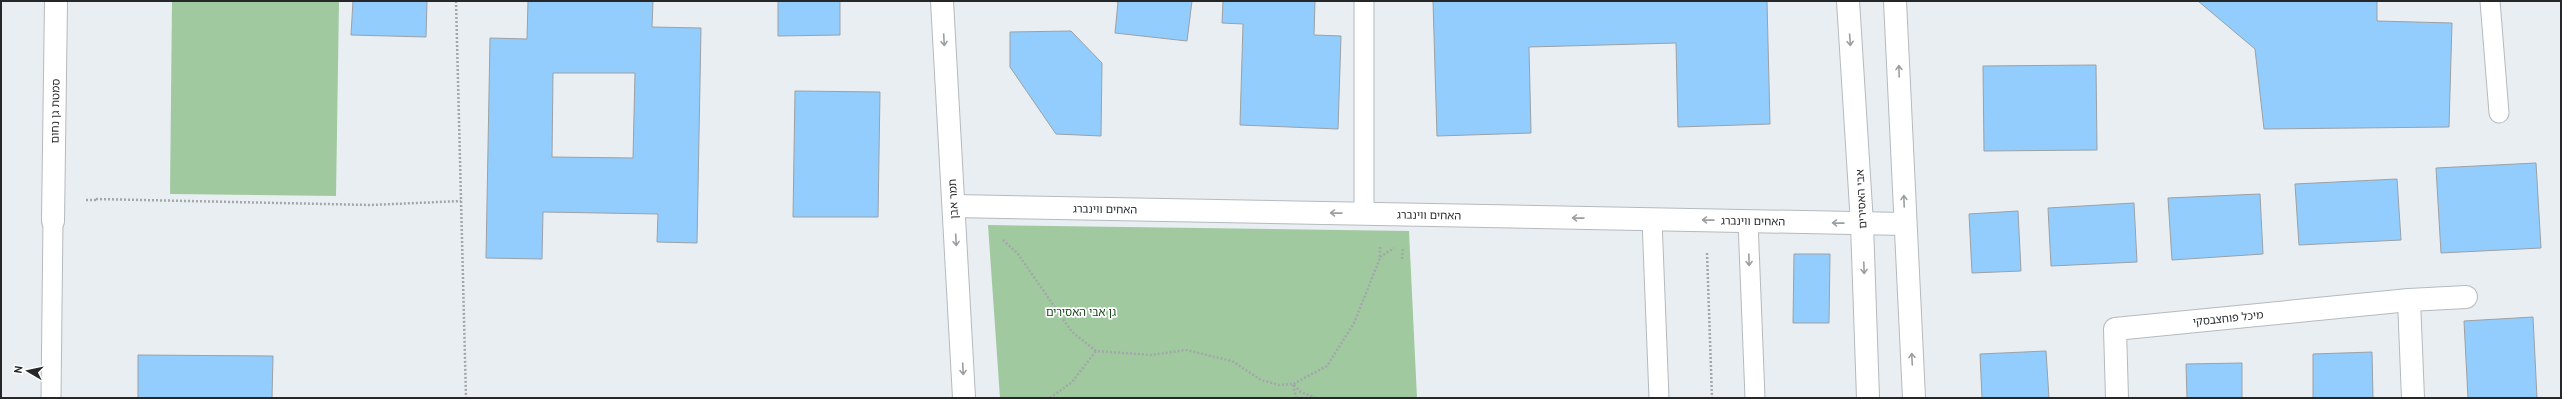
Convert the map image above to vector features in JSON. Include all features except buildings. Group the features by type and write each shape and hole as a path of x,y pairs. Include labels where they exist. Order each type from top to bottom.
{"street":[{"name":"סמטת גן נחום","path":"53,222 56,1"},
{"name":"תמר אבן","path":"942,1 964,398"},
{"name":"אבי האסירים","path":"1848,1 1862,224 1868,398"},
{"path":"1896,1 1914,398"},
{"name":"האחים ווינברג","path":"954,206 1905,224"},
{"name":"מיכל פוחצבסקי","path":"2118,398 2115,329 2409,300 2466,297"},
{"path":"2409,300 2413,398"}],"lane":[{"path":"1364,1 1371,214"},
{"path":"2490,1 2499,113"},
{"path":"1652,220 1659,398"},
{"path":"1748,221 1755,398"},
{"path":"51,398 53,222"}],"path":[{"path":"456,1 466,398"},
{"path":"96,199 371,205 461,201"},
{"path":"998,234 1018,254 1072,332 1096,351 1151,355 1186,350 1232,362 1261,380 1279,385 1293,384 1327,366 1354,323 1380,258 1371,214"},
{"path":"1706,220 1712,398"},
{"path":"1050,398 1072,382 1096,351"},
{"path":"1293,384 1296,398"},
{"path":"1293,384 1301,392 1316,398"}],"green space":[{"path":"172,1 339,1 336,196 170,194"},
{"name":"גן אבי האסירים","path":"988,225 1409,231 1417,398 1000,398"}]}
